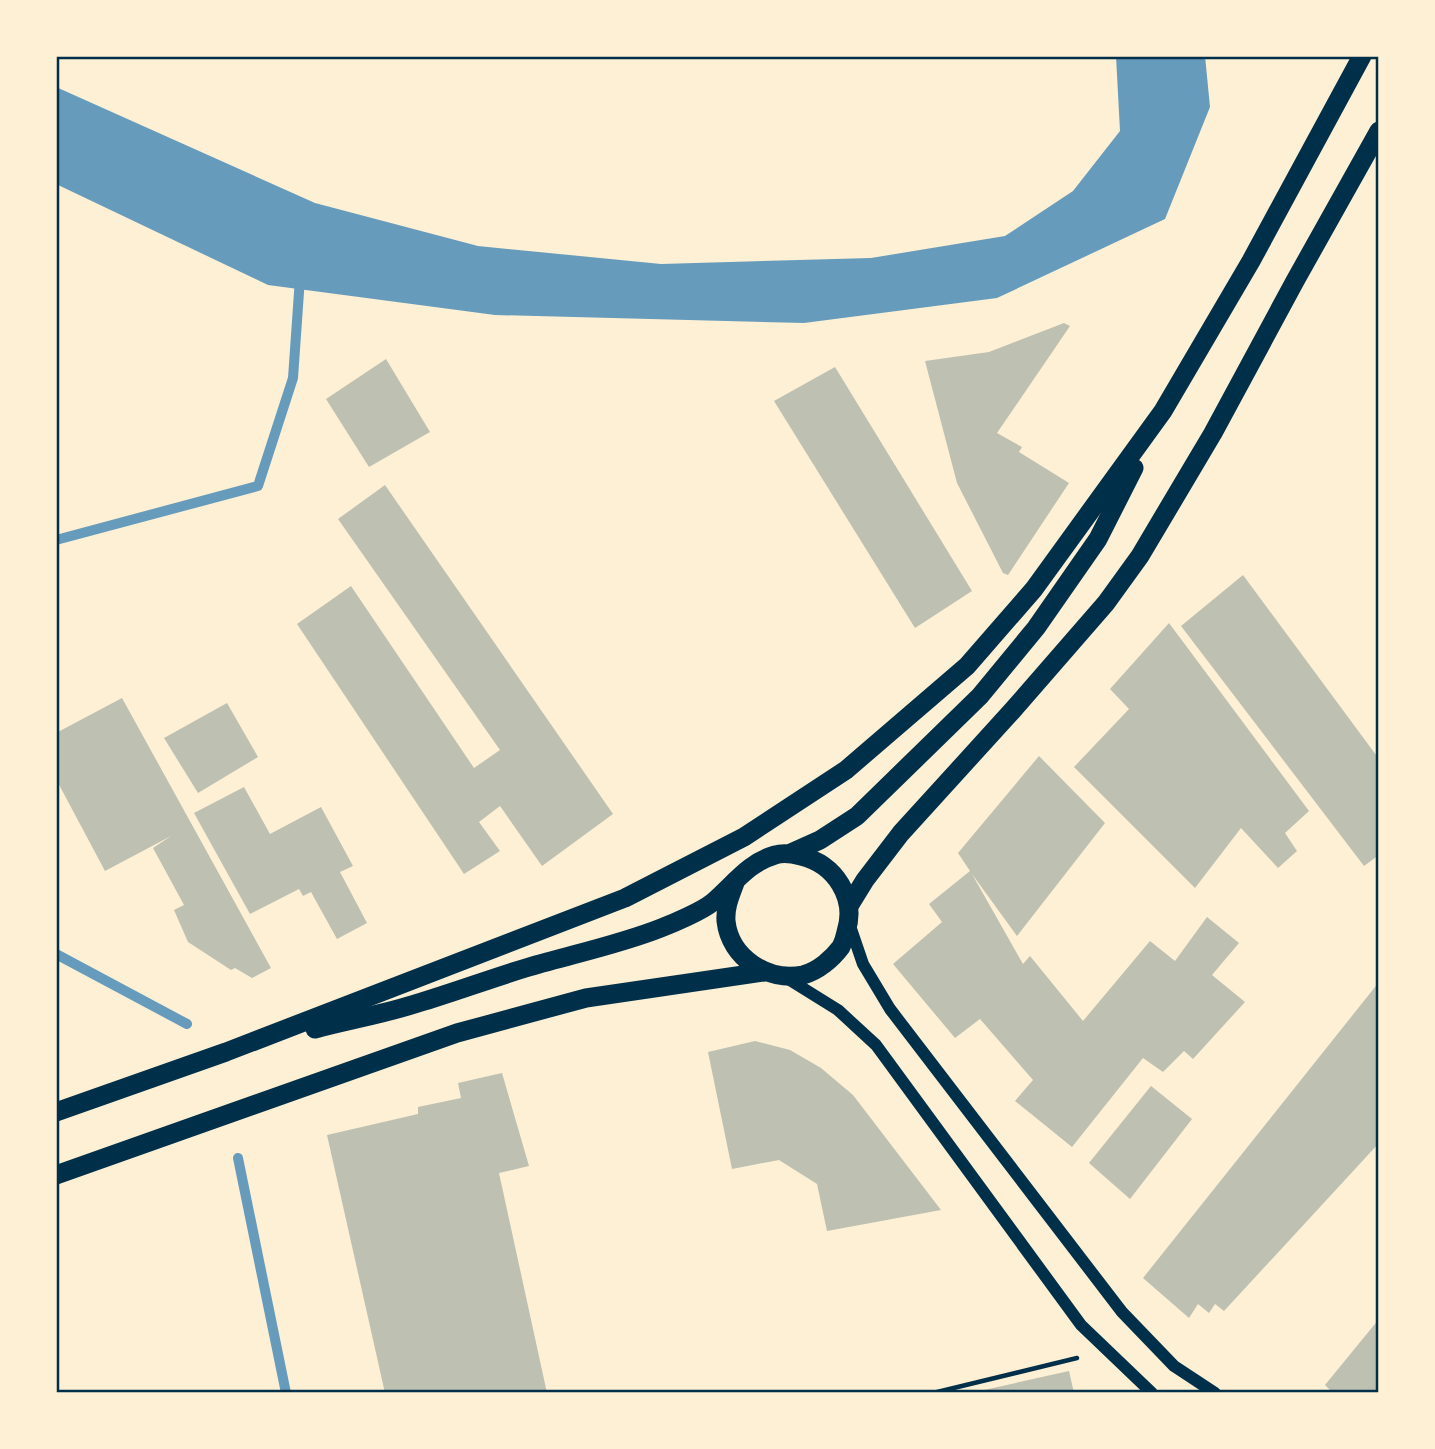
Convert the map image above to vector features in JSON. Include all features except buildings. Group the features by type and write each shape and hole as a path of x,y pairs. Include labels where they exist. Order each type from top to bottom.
{"highway":[{"path":"791,853 820,841 857,816 980,696 1036,628 1098,539 1163,411 1251,261 1362,56"},
{"path":"56,1175 457,1033 586,998 764,972 785,976 805,974 826,964 842,945 849,914 865,880 901,833 1097,613 1140,556 1213,433 1379,131"},
{"path":"56,1112 226,1052 625,898 744,837 846,770 967,666 1034,589 1163,411"},
{"path":"226,1052 416,1004 662,928 710,905 753,864 776,854 791,853 812,858 830,869 842,886 849,914"},
{"path":"736,880 728,901 726,922 733,945 747,962 764,972"}],"street":[{"path":"849,914 863,964 890,1009 1122,1312 1174,1366 1214,1393"},
{"path":"785,976 838,1010 876,1045 1081,1325 1152,1393"}],"path":[{"path":"933,1393 1077,1358"}],"water":[{"path":"1116,56 1205,56 1210,107 1165,219 997,298 804,323 495,315 268,285 56,184 56,87 315,203 478,246 661,264 871,258 1005,236 1073,191 1120,131"}],"waterway":[{"path":"56,540 258,486 293,378 300,278"},
{"path":"56,954 187,1024"},
{"path":"238,1158 286,1393"}]}
